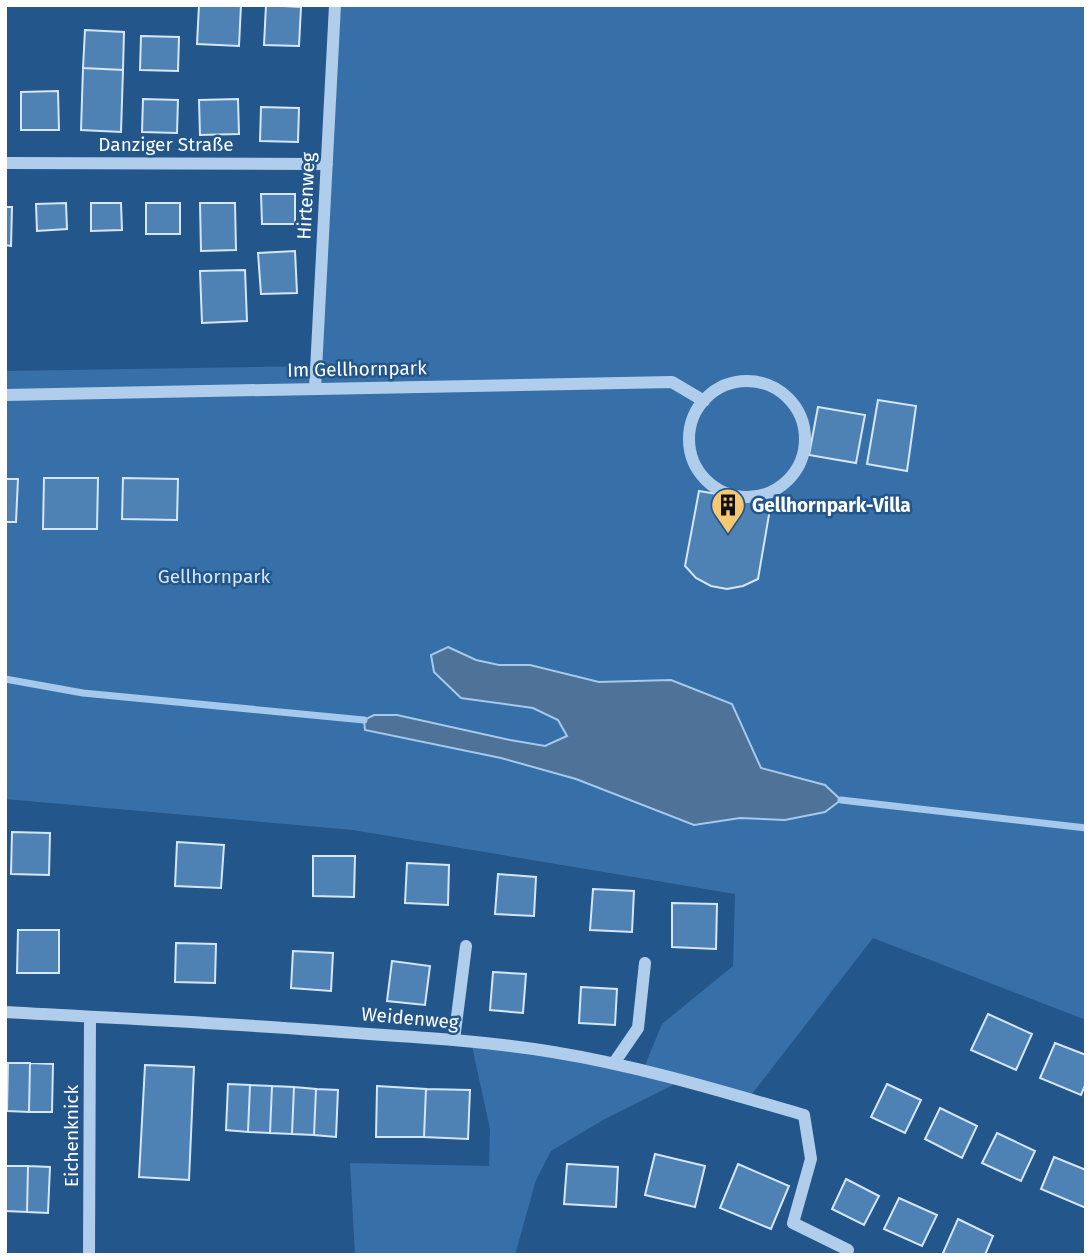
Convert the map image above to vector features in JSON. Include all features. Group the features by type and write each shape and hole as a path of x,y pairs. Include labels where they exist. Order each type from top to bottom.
{"street":[{"name":"Hirtenweg","path":"314,389 335,5"},
{"name":"Danziger Straße","path":"5,163 327,164"},
{"path":"745,381 763,383 779,391 793,403 804,428 803,455 796,471 783,485 772,491 745,497 726,493 708,483 696,466 690,447 690,427 704,401 711,393 727,384 745,381"},
{"name":"Im Gellhornpark","path":"5,395 672,383 704,401"},
{"path":"454,1040 466,946"},
{"path":"614,1063 638,1028 645,963"},
{"name":"Weidenweg","path":"5,1012 240,1024 454,1040 550,1051 614,1063 804,1115 811,1159 793,1223 848,1250"},
{"name":"Eichenknick","path":"89,1255 90,1017"}],"green space":[{"name":"Gellhornpark","path":"336,5 1086,5 1086,1020 873,938 752,1094 689,1077 603,1120 551,1151 536,1180 515,1255 355,1255 350,1163 489,1166 490,1129 470,1037 548,1045 645,1065 662,1024 733,966 735,894 353,830 5,799 5,371 316,366","holes":["448,647 476,660 499,665 530,665 599,682 671,680 732,704 761,768 825,785 825,812 785,820 740,818 694,825 576,779 501,758 365,730 510,740 545,746 567,736 558,720 533,708 461,698"]}],"shaded area":[{"path":"448,647 476,660 499,665 530,665 599,682 671,680 732,704 761,768 825,785 841,800 825,812 785,820 740,818 694,825 576,779 501,758 365,730 364,720 374,715 397,715 545,746 567,736 558,720 533,708 461,698 434,672 431,655"}],"building":[{"path":"199,5 241,5 239,46 197,44"},
{"path":"266,5 301,7 299,46 264,45"},
{"path":"85,30 124,32 123,70 83,68"},
{"path":"141,36 179,37 178,71 140,70"},
{"path":"83,68 123,70 121,132 81,130"},
{"path":"58,91 59,130 21,130 21,92"},
{"path":"143,99 178,100 177,133 142,132"},
{"path":"238,99 239,134 200,135 199,100"},
{"path":"261,107 299,108 298,142 260,141"},
{"path":"261,194 295,194 295,224 262,224"},
{"path":"66,203 67,229 37,231 36,204"},
{"path":"91,203 121,203 122,230 91,231"},
{"path":"146,203 180,203 180,234 146,234"},
{"path":"200,203 235,203 236,250 201,251"},
{"path":"5,207 12,207 11,246 5,245"},
{"path":"295,251 297,293 261,294 258,253"},
{"path":"245,270 247,321 202,323 200,271"},
{"path":"878,400 916,406 907,471 867,464"},
{"path":"818,407 865,415 856,463 809,455"},
{"path":"44,478 98,478 97,529 43,529"},
{"path":"123,478 178,479 177,520 122,519"},
{"path":"5,479 18,479 16,522 5,522"},
{"name":"Gellhornpark-Villa","path":"699,491 771,503 758,579 727,589 711,586 696,578 685,566"},
{"path":"12,832 50,833 49,875 11,874"},
{"path":"177,842 224,845 221,888 175,886"},
{"path":"313,856 355,856 354,897 313,896"},
{"path":"407,863 449,865 448,905 405,903"},
{"path":"498,874 536,877 534,916 495,914"},
{"path":"593,889 634,891 632,932 590,930"},
{"path":"672,903 717,904 716,949 672,947"},
{"path":"18,930 59,930 59,973 17,973"},
{"path":"176,943 216,944 215,983 175,982"},
{"path":"293,951 333,953 331,991 291,988"},
{"path":"392,961 430,966 425,1005 387,1001"},
{"path":"493,972 526,974 523,1013 490,1010"},
{"path":"581,987 617,989 615,1025 579,1023"},
{"path":"988,1014 1032,1034 1016,1070 971,1050"},
{"path":"1055,1043 1086,1055 1086,1083 1081,1095 1040,1078"},
{"path":"8,1063 30,1063 29,1112 7,1111"},
{"path":"30,1063 53,1064 52,1112 29,1112"},
{"path":"145,1065 194,1067 189,1180 139,1177"},
{"path":"228,1084 250,1085 248,1132 226,1130"},
{"path":"887,1084 921,1100 905,1133 871,1117"},
{"path":"250,1085 272,1086 270,1133 248,1132"},
{"path":"272,1086 294,1087 292,1134 270,1133"},
{"path":"377,1086 426,1089 424,1137 376,1137"},
{"path":"294,1087 316,1089 314,1135 292,1134"},
{"path":"316,1089 338,1090 336,1137 314,1135"},
{"path":"426,1089 470,1090 468,1139 424,1137"},
{"path":"940,1108 977,1126 962,1158 925,1139"},
{"path":"997,1133 1035,1151 1021,1181 982,1163"},
{"path":"655,1154 705,1166 695,1207 645,1195"},
{"path":"1054,1157 1086,1170 1086,1208 1041,1189"},
{"path":"567,1164 618,1167 616,1207 564,1204"},
{"path":"738,1164 789,1186 771,1229 720,1208"},
{"path":"6,1166 28,1166 27,1212 5,1211"},
{"path":"28,1166 50,1167 48,1213 27,1212"},
{"path":"846,1179 879,1196 864,1225 832,1209"},
{"path":"899,1198 937,1215 922,1246 884,1229"},
{"path":"958,1219 993,1236 985,1255 943,1253"}],"waterway":[{"path":"5,679 83,693 364,720"},
{"path":"841,800 1086,828"}],"place":[{"name":"Gellhornpark-Villa","path":"728,535"}]}
